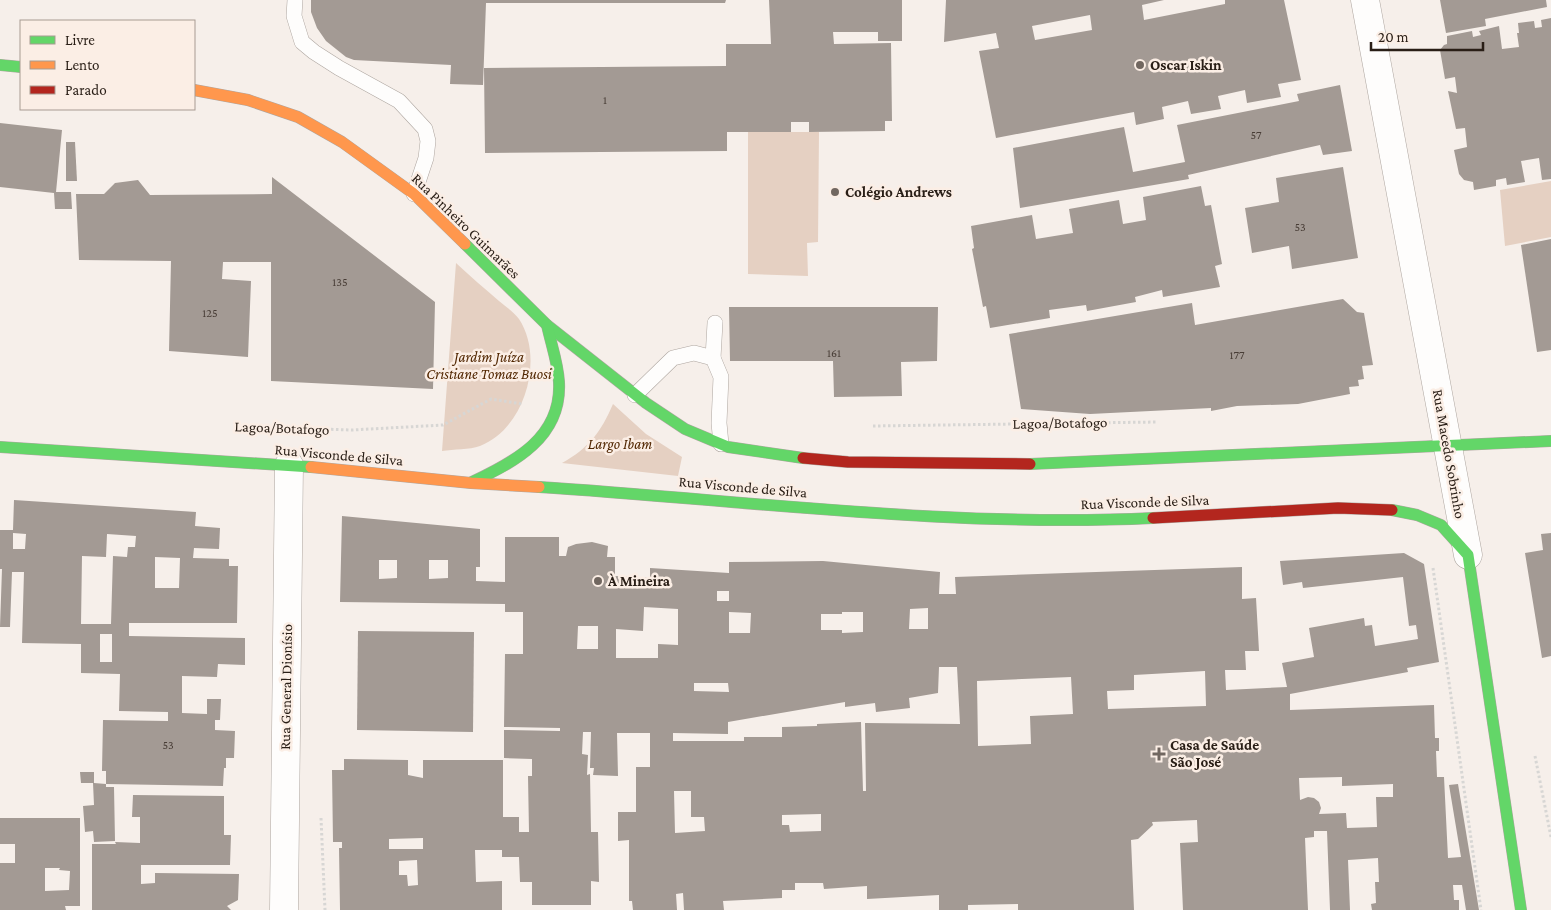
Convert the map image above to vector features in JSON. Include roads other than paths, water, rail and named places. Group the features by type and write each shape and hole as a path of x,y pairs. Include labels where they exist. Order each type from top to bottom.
{"main road":[{"path":"0,65 20,67"},
{"name":"Rua Pinheiro Guimarães","path":"195,90 248,100 298,117 342,142 414,194 547,325"},
{"path":"547,325 635,395 685,429 728,447 786,457 848,462 1012,464 1551,441"},
{"path":"471,483 501,469 526,453 544,434 557,409 560,384 547,325"},
{"name":"Rua Visconde de Silva","path":"0,447 289,465 471,483 644,494 924,517 1110,520 1338,508 1396,510 1417,515 1441,525 1468,555"},
{"name":"Rua Macedo Sobrinho","path":"1468,555 1521,910"}],"street":[{"name":"Rua Macedo Sobrinho","path":"1365,0 1468,555"},
{"name":"Rua General Dionísio","path":"284,910 289,465"}],"lane":[{"path":"295,0 294,16 302,42 339,68 399,101 425,129 428,140 426,158 414,194"},
{"path":"715,323 713,358 721,378 719,423 721,444"},
{"path":"635,395 672,358 694,353 713,358"}],"place":[{"name":"Oscar Iskin","path":"1140,65"},
{"name":"Colégio Andrews","path":"835,192"},
{"name":"À Mineira","path":"598,581"},
{"name":"Casa de Saúde São José","path":"1159,754"}],"park label":[{"name":"Jardim Juíza Cristiane Tomaz Buosi","path":"489,366"},
{"name":"Largo Ibam","path":"620,444"}]}
